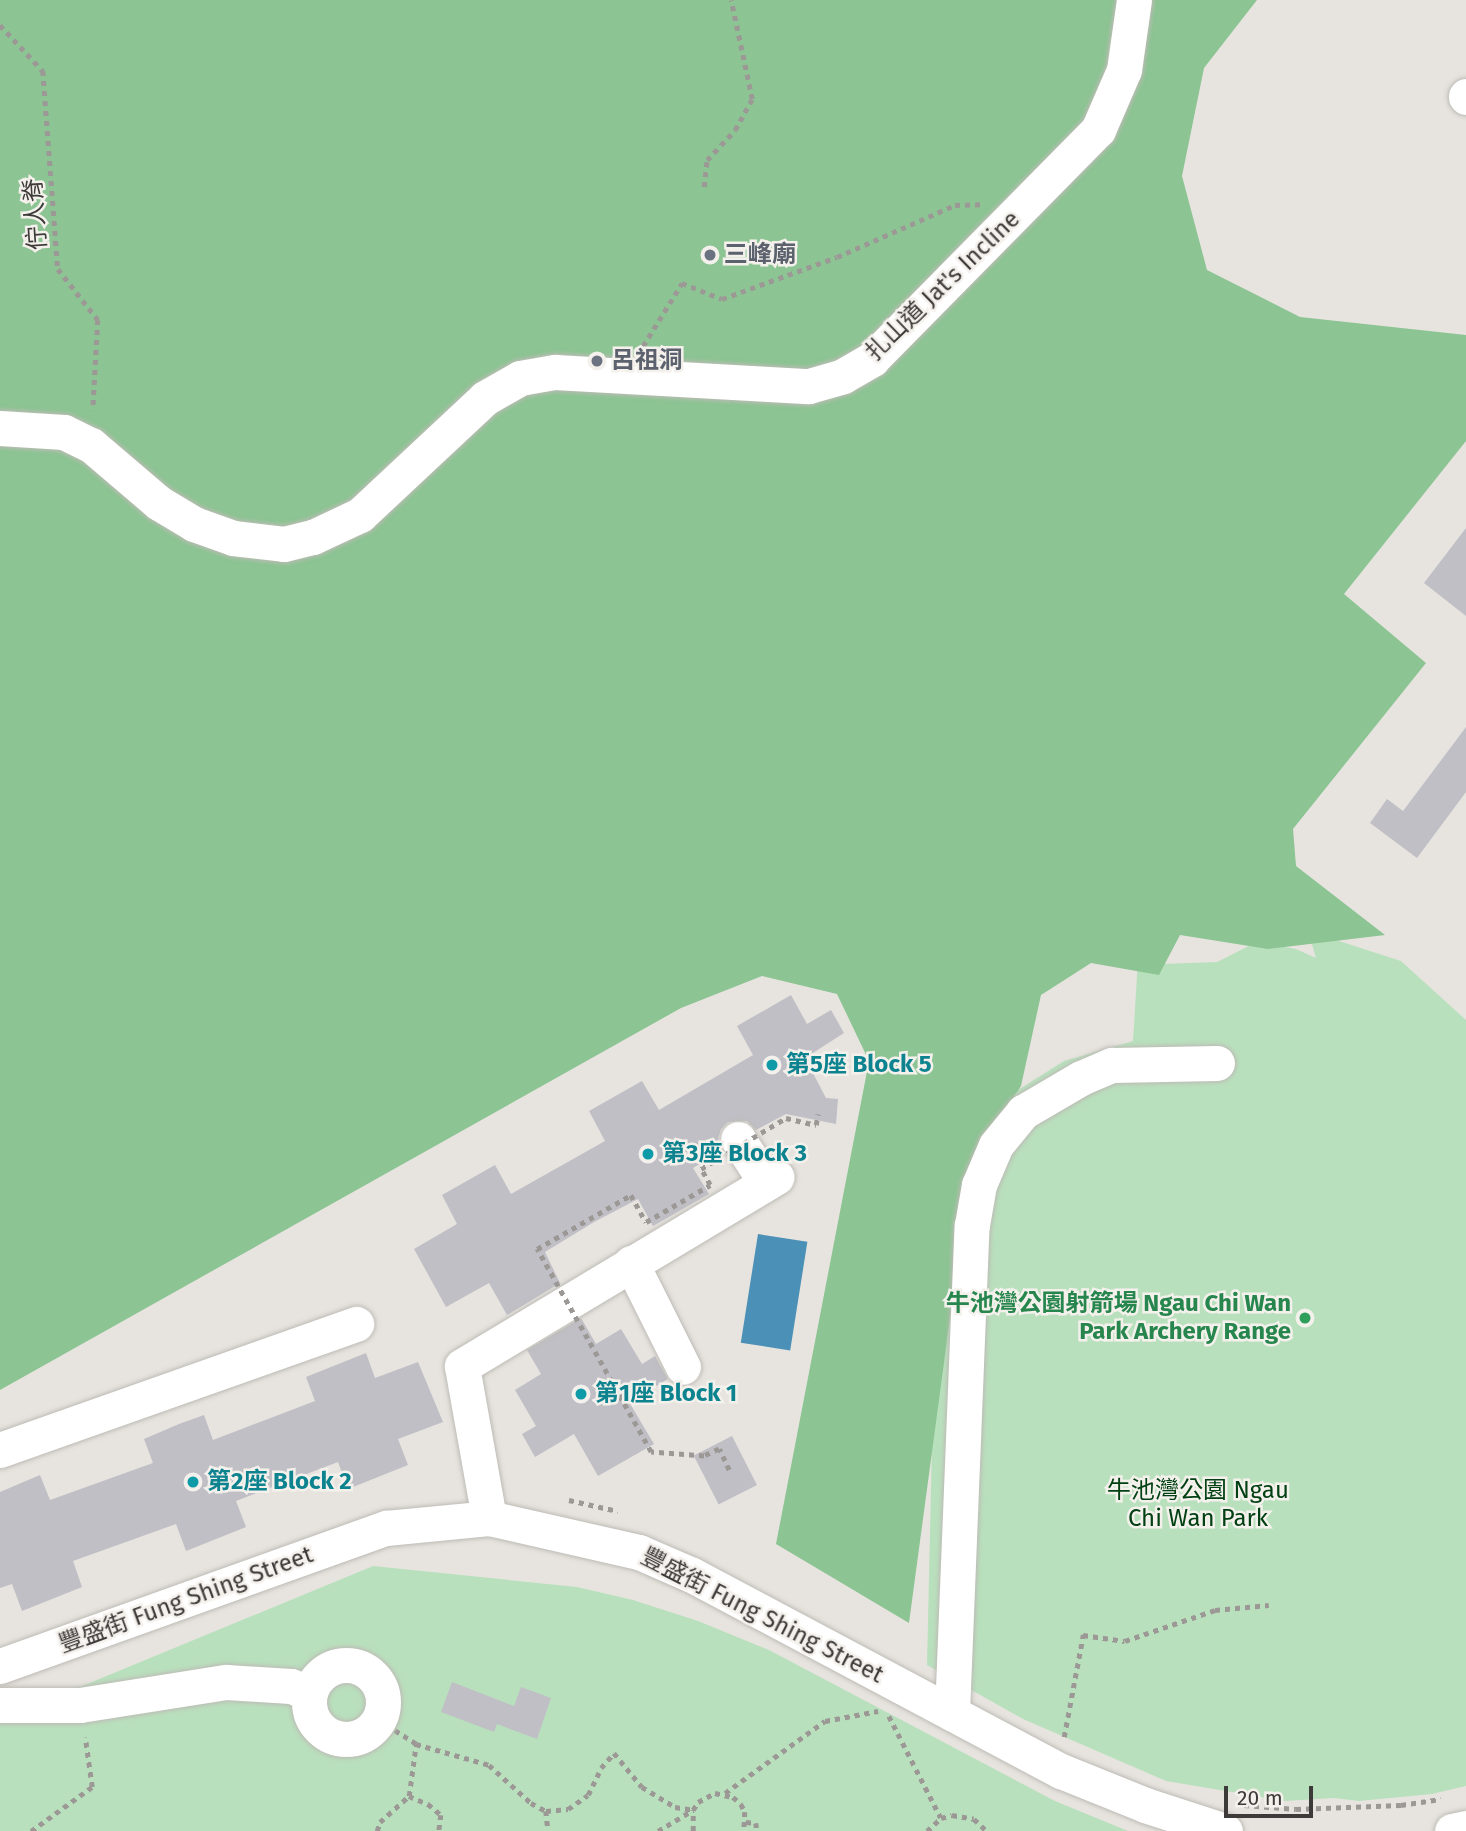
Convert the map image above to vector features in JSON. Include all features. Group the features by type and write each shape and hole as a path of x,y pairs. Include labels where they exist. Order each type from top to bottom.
{"street":[{"name":"扎山道 Jat's Incline","path":"0,428 64,432 91,445 159,503 194,524 233,538 284,544 313,537 360,515 485,398 520,378 555,372 808,386 842,376 872,359 1030,203 1098,130 1124,70 1134,0"},
{"path":"952,1713 971,1252 979,1185 996,1146 1023,1112 1082,1078 1112,1065 1217,1063"},
{"path":"489,1518 462,1366 772,1180 738,1139"},
{"path":"631,1264 683,1367"},
{"path":"0,1450 356,1324"},
{"name":"豐盛街 Fung Shing Street","path":"0,1666 386,1528 489,1518 639,1552 692,1575 1061,1771 1144,1805 1229,1817"},
{"path":"335,1666 360,1667 370,1674 383,1696 378,1720 370,1730 349,1739 326,1734 312,1716 309,1693 323,1672 335,1666"},
{"path":"0,1705 80,1705 226,1682 291,1686 309,1693"},
{"path":"1452,1831 1460,1813"}],"path":[{"path":"704,187 707,160 735,130 752,99 731,0"},
{"name":"佇人脊","path":"0,25 43,71 58,269 98,320 91,445"},
{"path":"627,376 682,282 722,299 837,257 955,205 1030,203"},
{"path":"729,1470 719,1449 704,1456 651,1452 537,1249 631,1195 646,1223 710,1185 701,1169 786,1118 816,1125 818,1114"},
{"path":"558,1498 621,1512"},
{"path":"1063,1745 1083,1634 1125,1641 1215,1611 1269,1605"},
{"path":"658,1831 693,1810 706,1796 725,1794 825,1721 886,1709 941,1818"},
{"path":"378,1720 416,1744 489,1765 531,1803 545,1811 568,1809 588,1794 601,1768 614,1753 642,1787 675,1807 693,1810"},
{"path":"31,1831 92,1787 84,1724"},
{"path":"377,1831 380,1822 409,1796 416,1744"},
{"path":"725,1794 741,1804 746,1822 744,1831"},
{"path":"409,1796 428,1804 440,1815 439,1831"},
{"path":"1229,1817 1309,1808 1401,1805 1460,1813"},
{"path":"693,1810 693,1831"},
{"path":"545,1811 548,1831"},
{"path":"927,1831 941,1818 964,1815 974,1819 987,1831"},
{"path":"746,1822 756,1823 757,1831"}],"green space":[{"path":"0,0 1257,0 1204,68 1182,176 1207,270 1300,317 1466,335 1466,441 1344,594 1426,663 1293,829 1296,866 1385,935 1268,949 1180,935 1159,975 1091,963 1041,995 1021,1086 971,1162 909,1623 776,1544 869,1061 837,994 762,976 681,1008 0,1390"},
{"name":"牛池灣公園 Ngau Chi Wan Park","path":"1308,931 1401,961 1466,1020 1466,1786 1432,1794 1359,1801 1334,1798 1285,1801 1166,1781 1023,1719 927,1665 936,1266 981,1134 1018,1090 1064,1061 1133,1041 1138,960 1161,964 1217,962 1257,942 1296,949 1316,958"},
{"path":"373,1566 577,1587 633,1600 698,1621 769,1650 1055,1801 1128,1831 0,1831 0,1720"}],"water":[{"path":"758,1234 807,1242 790,1350 741,1343"}],"building":[{"path":"1466,528 1466,616 1424,583"},
{"path":"1466,727 1466,792 1417,858 1370,823 1387,799 1403,811"},
{"path":"791,995 807,1024 831,1010 844,1033 805,1058 826,1098 838,1099 836,1124 786,1114 756,1130 747,1121 728,1122 721,1129 718,1139 721,1151 693,1168 709,1194 653,1226 638,1199 594,1222 545,1252 560,1283 507,1315 489,1283 446,1307 414,1249 457,1224 442,1195 495,1165 511,1194 605,1141 589,1111 642,1081 659,1110 753,1055 737,1026"},
{"name":"第1座 Block 1","path":"581,1318 596,1344 621,1329 642,1364 655,1356 668,1379 629,1402 654,1444 598,1476 574,1434 535,1457 522,1434 536,1426 515,1390 541,1374 527,1350"},
{"path":"366,1353 375,1378 418,1362 443,1422 398,1439 408,1465 348,1489 338,1462 236,1501 246,1527 186,1551 176,1524 73,1561 82,1587 22,1611 12,1584 0,1588 0,1492 40,1475 50,1500 153,1463 144,1439 204,1415 213,1440 315,1401 306,1377"},
{"path":"732,1436 757,1485 719,1505 694,1456"},
{"path":"452,1682 514,1706 521,1687 551,1698 537,1739 497,1724 494,1732 441,1712"}],"place":[{"name":"三峰廟","path":"710,255"},
{"name":"呂祖洞","path":"597,361"},
{"name":"第5座 Block 5","path":"772,1065"},
{"name":"第3座 Block 3","path":"648,1154"},
{"name":"牛池灣公園射箭場 Ngau Chi Wan Park Archery Range","path":"1305,1318"},
{"name":"第1座 Block 1","path":"581,1394"},
{"name":"第2座 Block 2","path":"193,1482"}]}
